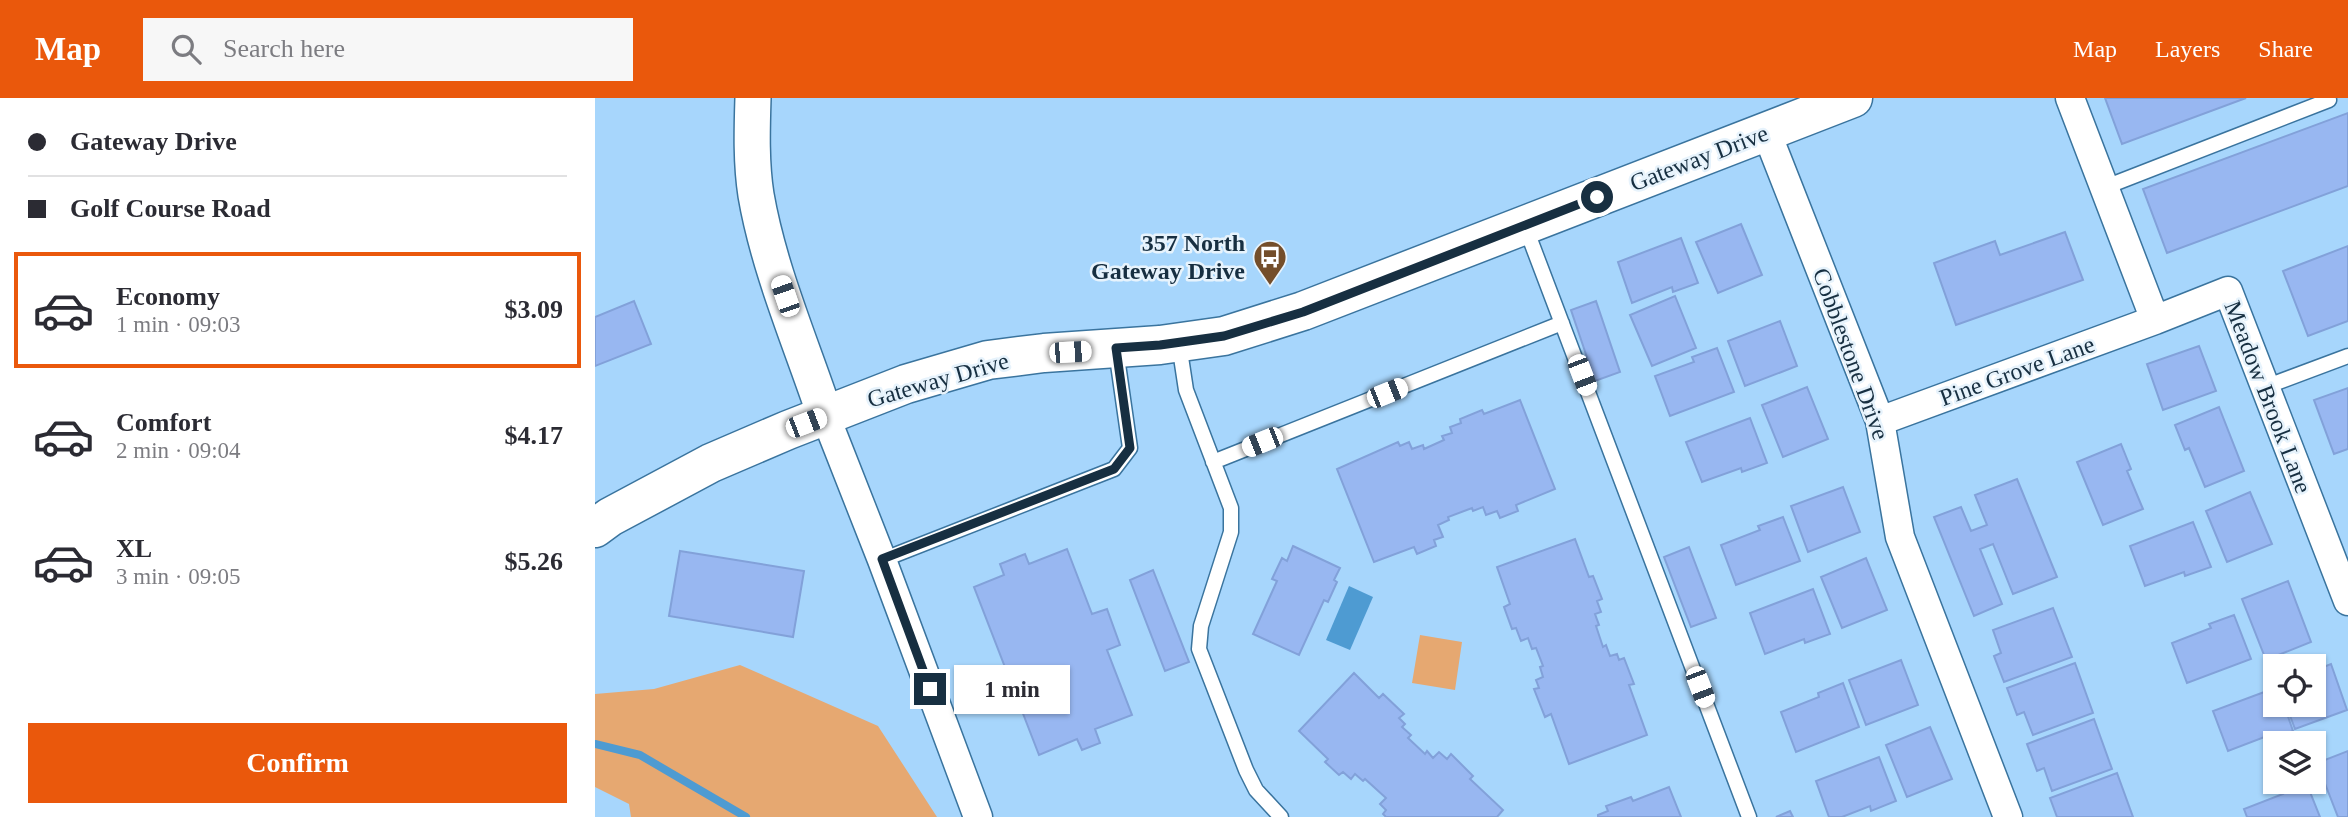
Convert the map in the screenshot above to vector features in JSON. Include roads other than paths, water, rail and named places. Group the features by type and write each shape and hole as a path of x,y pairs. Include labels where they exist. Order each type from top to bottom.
{"main road":[{"name":"Gateway Drive","path":"595,528 610,517 711,463 906,384 988,360 1224,336 1303,312 1853,98"}],"street":[{"path":"753,98 756,194 770,253 825,415 978,817"},
{"path":"2070,98 2155,320"},
{"name":"Cobblestone Drive","path":"1766,131 1880,421 1900,537 2008,817"},
{"name":"Meadow Brook Lane","path":"2155,320 2228,290 2348,601"},
{"name":"Pine Grove Lane","path":"1880,421 2155,320"}],"lane":[{"path":"2103,188 2329,100"},
{"path":"1525,225 1749,817"},
{"path":"1213,462 1562,323"},
{"path":"1179,342 1186,390 1231,508 1231,532 1201,626 1199,649 1246,770 1256,790 1281,817"},
{"path":"882,559 1114,469 1130,448 1116,348"},
{"path":"2265,387 2348,356"}],"water":[{"path":"1349,586 1373,597 1350,650 1326,640"}],"waterway":[{"path":"595,744 640,755 746,817"}],"place":[{"name":"357 North Gateway Drive","path":"1270,287"}]}
